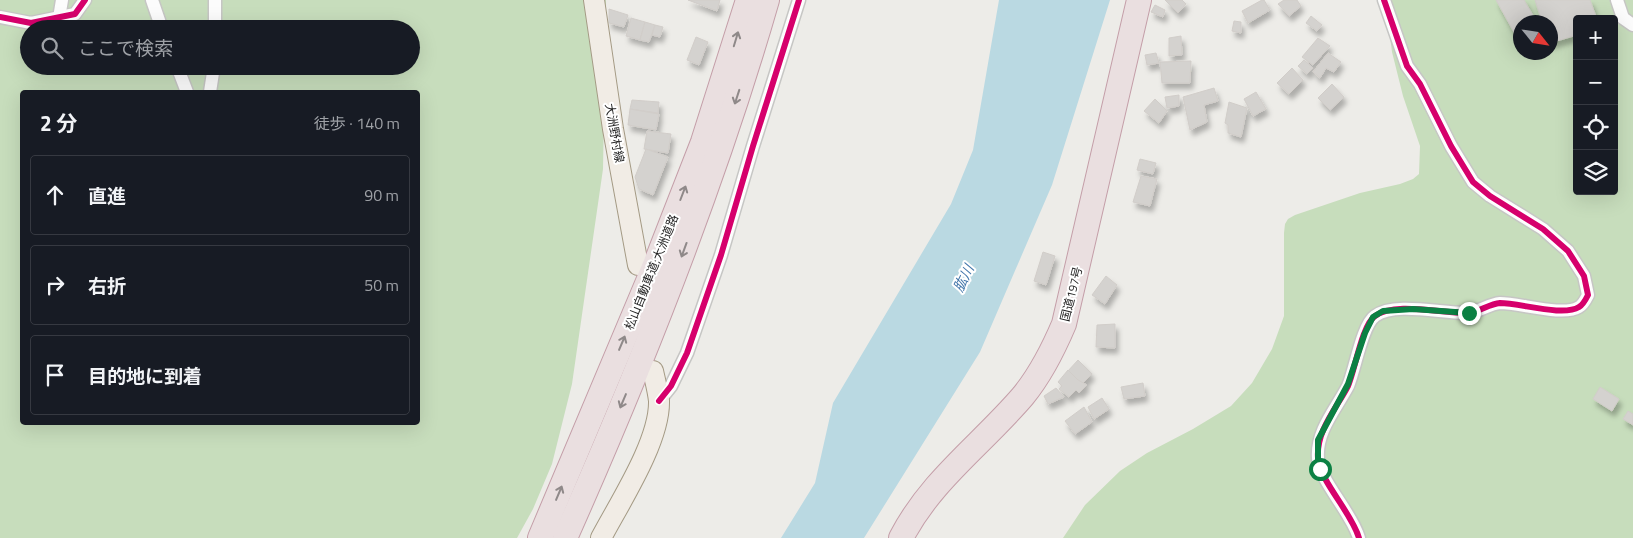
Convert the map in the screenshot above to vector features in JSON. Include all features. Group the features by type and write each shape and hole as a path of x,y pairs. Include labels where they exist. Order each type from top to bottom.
{"highway":[{"name":"松山自動車道;大洲道路","path":"540,538 655,265 703,142 748,0"},
{"name":"松山自動車道;大洲道路","path":"564,538 675,276 720,148 768,0"},
{"name":"国道197号","path":"901,538 910,521 933,489 1023,396 1046,364 1064,324 1139,0"}],"main road":[{"name":"大洲野村線","path":"594,0 613,129 638,265"},
{"path":"601,538 646,453 656,425 659,401 653,371"}],"street":[{"path":"59,18 62,0"},
{"path":"45,20 75,14 85,0"},
{"path":"152,0 159,20"},
{"path":"215,0 215,20"},
{"path":"659,401 671,386 687,353 721,255 799,0"},
{"path":"1360,538 1320,469 1318,440 1348,384 1365,333 1373,317 1383,311 1413,309 1469,313 1499,303 1565,311 1580,307 1588,295 1584,276 1568,251 1543,229 1490,196 1473,182 1451,146 1420,84 1407,66 1384,0"},
{"path":"1617,0 1623,18 1633,25"},
{"path":"0,17 20,20"},
{"path":"180,75 186,90"},
{"path":"210,90 213,75"}],"green space":[{"path":"0,0 606,0 603,169 572,384 552,464 533,509 517,538 0,538"},
{"path":"1392,0 1633,0 1633,538 1063,538 1085,505 1120,471 1147,453 1193,429 1231,406 1252,383 1272,349 1284,316 1284,233 1285,224 1288,219 1360,193 1400,184 1413,179 1419,174 1420,146 1403,96 1392,52 1389,29"}],"water":[{"name":"肱川","path":"999,0 1110,0 1052,185 980,352 864,538 781,538 815,483 833,403 951,204 973,150"}],"building":[{"path":"688,0 720,0 717,11"},
{"path":"1165,0 1182,0 1186,4 1178,13"},
{"path":"1264,0 1270,10 1248,23 1242,11"},
{"path":"1284,0 1297,0 1301,6 1289,16 1278,4"},
{"path":"1496,0 1524,0 1533,15 1513,15 1513,30"},
{"path":"1535,0 1590,0 1596,15 1573,15 1573,36 1558,41 1558,15 1540,15"},
{"path":"1155,5 1165,10 1163,17 1151,12"},
{"path":"609,9 628,15 624,27 609,23"},
{"path":"1311,16 1322,25 1317,31 1306,23"},
{"path":"631,18 645,22 640,40 626,36"},
{"path":"1234,21 1241,22 1241,33 1232,31"},
{"path":"645,22 655,25 649,42 640,40"},
{"path":"655,25 663,27 660,37 652,35"},
{"path":"1181,36 1182,55 1169,56 1169,38"},
{"path":"696,37 708,42 699,65 687,60"},
{"path":"1318,38 1330,46 1313,65 1302,57"},
{"path":"1156,53 1159,63 1147,65 1145,55"},
{"path":"1328,53 1341,62 1334,72 1326,68 1320,78 1313,72"},
{"path":"1304,60 1313,68 1307,74 1298,66"},
{"path":"1191,61 1190,83 1162,83 1160,62"},
{"path":"1292,68 1303,80 1289,94 1277,83"},
{"path":"1332,84 1344,97 1330,110 1318,98"},
{"path":"1214,88 1218,101 1204,105 1207,122 1190,130 1183,97"},
{"path":"1256,92 1266,109 1253,116 1244,99"},
{"path":"1179,95 1179,106 1167,108 1165,97"},
{"path":"1155,99 1167,111 1159,123 1144,111"},
{"path":"632,100 659,102 658,113 630,109"},
{"path":"1229,102 1247,108 1241,137 1228,133 1228,125 1225,123"},
{"path":"630,109 659,114 656,130 628,125"},
{"path":"647,131 671,134 668,153 644,149"},
{"path":"646,149 668,157 653,195 639,189 635,177"},
{"path":"1140,159 1156,163 1153,174 1137,170"},
{"path":"1141,176 1157,179 1150,206 1133,202"},
{"path":"1043,252 1055,256 1046,285 1034,281"},
{"path":"1106,276 1117,285 1105,304 1092,295"},
{"path":"1115,324 1115,348 1096,347 1097,325"},
{"path":"1078,360 1092,374 1082,384 1067,372"},
{"path":"1068,370 1078,380 1087,385 1079,393 1076,390 1069,397 1059,389 1062,386 1058,382"},
{"path":"1143,383 1145,396 1124,399 1121,387"},
{"path":"1600,387 1619,399 1612,411 1593,399"},
{"path":"1056,388 1064,397 1048,404 1044,396"},
{"path":"1102,398 1109,409 1094,419 1088,407"},
{"path":"1084,407 1092,422 1075,434 1065,421"},
{"path":"1628,411 1633,414 1633,425 1623,419"}],"cycle path":[{"path":"46,20 75,14 85,0"},
{"path":"659,401 671,386 687,353 721,255 799,0"},
{"path":"1359,538 1350,518 1324,476 1318,458 1318,448 1323,429 1351,379 1359,348 1370,321 1375,316 1394,309 1468,313 1500,303 1552,310 1572,310 1582,305 1588,295 1584,276 1568,251 1543,229 1490,196 1473,182 1451,146 1420,84 1407,66 1384,0"},
{"path":"0,17 20,21"}],"route":[{"path":"1320,469 1318,440 1348,384 1365,333 1373,317 1383,311 1413,309 1469,313"}]}
